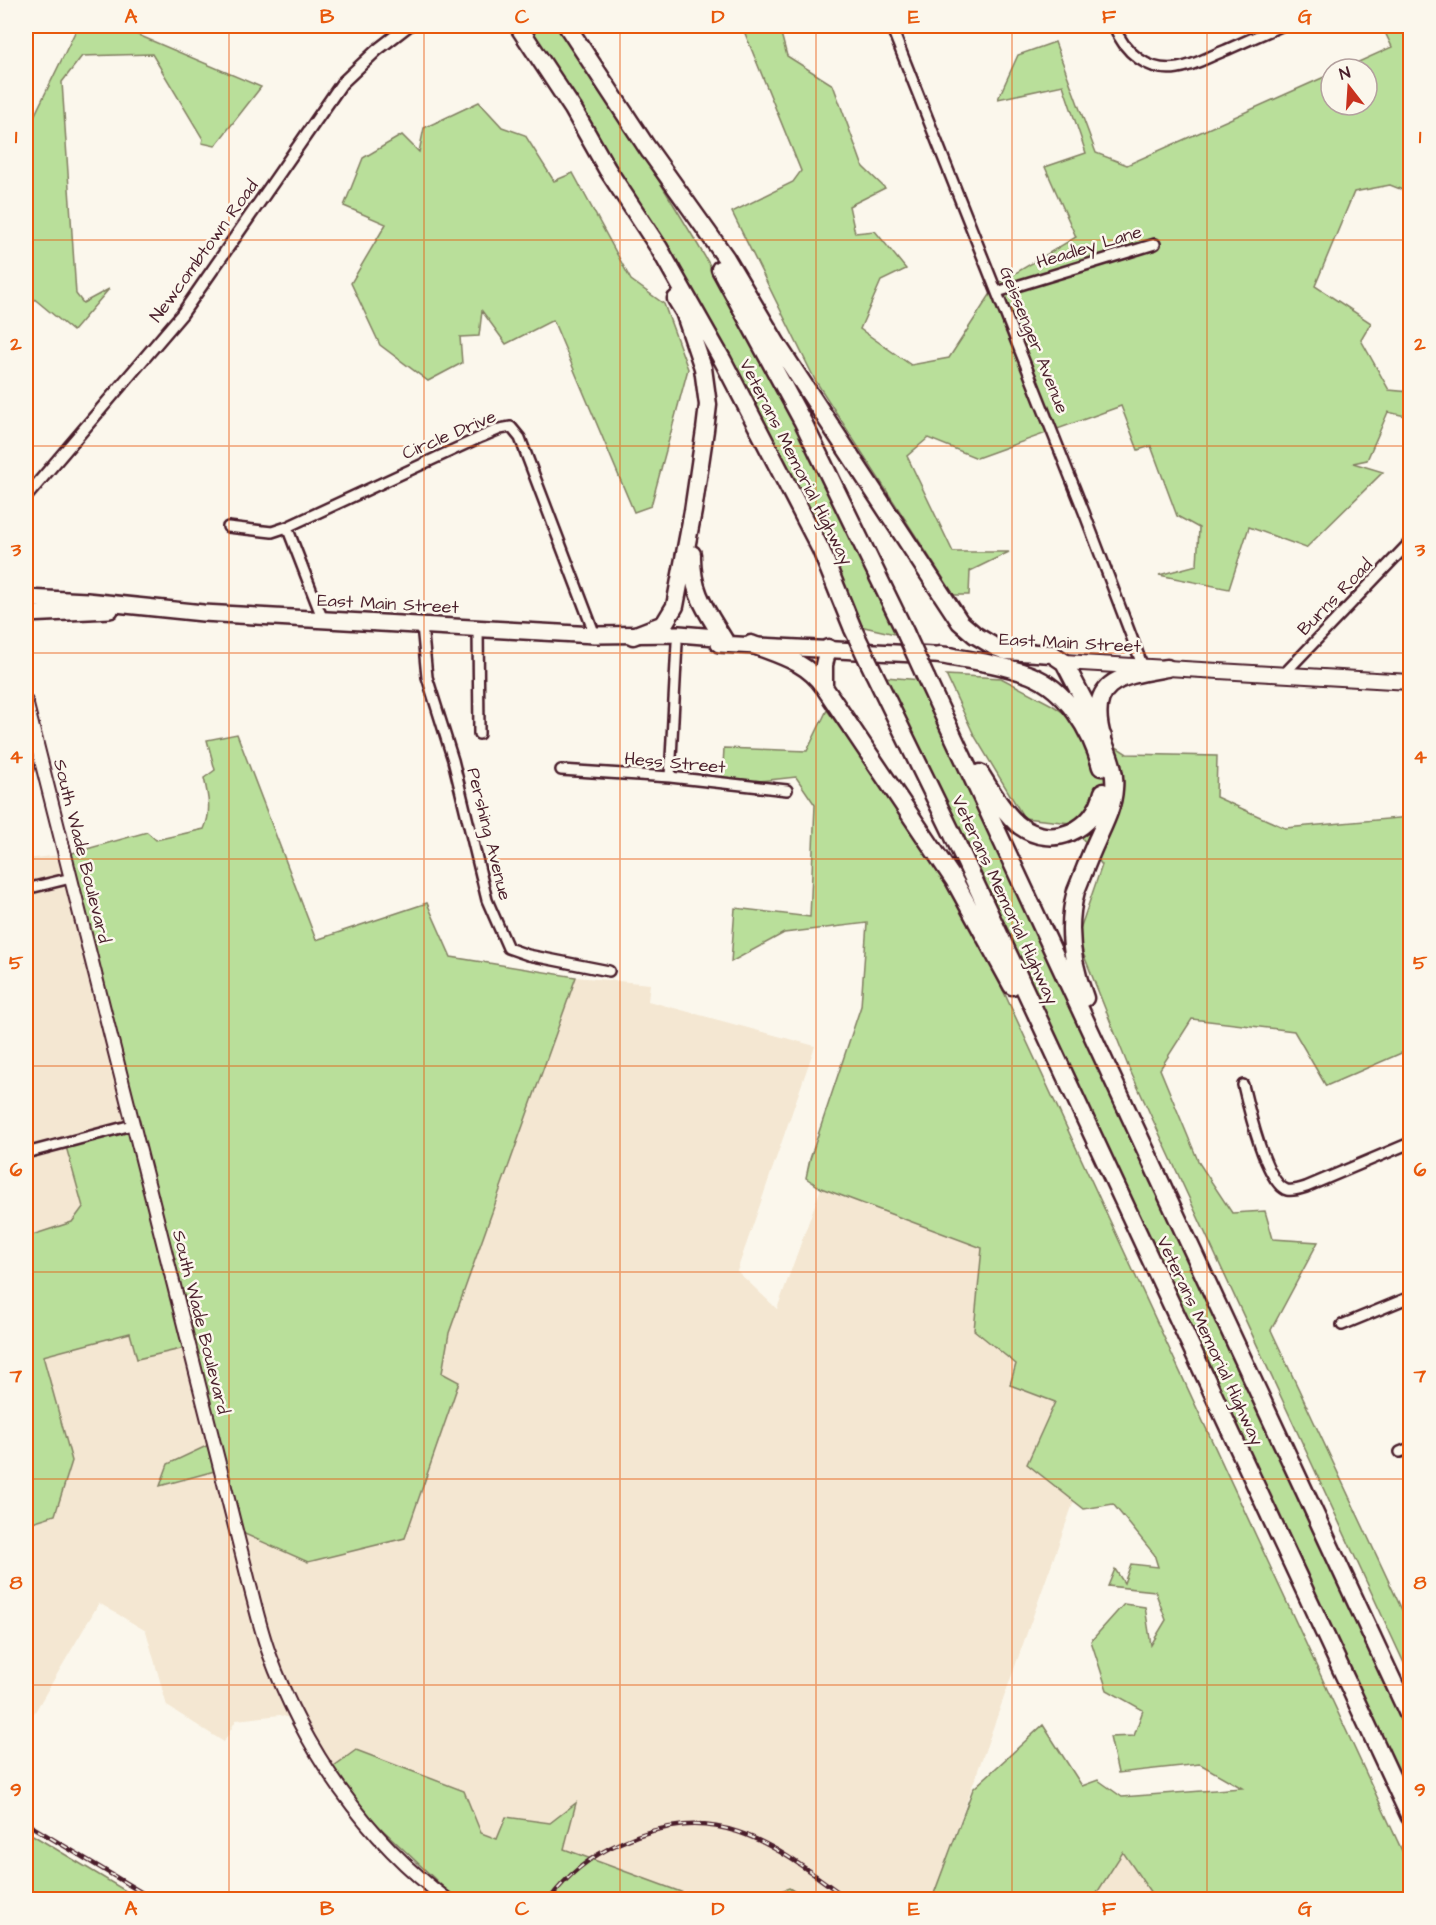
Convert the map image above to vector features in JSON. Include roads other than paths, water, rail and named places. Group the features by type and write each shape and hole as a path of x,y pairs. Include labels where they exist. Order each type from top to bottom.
{"highway":[{"name":"Veterans Memorial Highway","path":"518,26 573,109 607,169 659,248 723,361 821,550 853,629 952,833 1410,1817"},
{"name":"Veterans Memorial Highway","path":"567,26 644,143 733,293 803,422 905,632 1410,1718"},
{"path":"644,143 726,258 777,344 960,622 975,635 995,647 1006,651 1052,654 1064,662 1102,737 1111,762 1114,793 1076,891 1071,912 1071,939 1076,973 1091,1017 1149,1157"},
{"path":"607,169 651,255 684,312 703,368 708,405 693,512 673,611 664,624 633,636"},
{"path":"693,512 692,564 695,588 726,642"},
{"name":"East Main Street","path":"26,598 87,601 203,613 595,635 680,634 716,637 726,642"},
{"name":"East Main Street","path":"26,614 140,607"},
{"name":"East Main Street","path":"633,636 645,640 677,642 713,644 726,642 1064,662"},
{"path":"751,644 791,658 812,672 824,687 967,901 1056,1074 1109,1170"},
{"path":"824,687 828,648"},
{"path":"940,655 1010,668 1030,675 1047,684 1069,705 1088,733 1102,771 1103,794 1095,814 1081,828 1059,836 1038,835 1022,828 992,792 943,715"},
{"path":"1102,737 1100,705 1107,686 1121,678 1167,668"}],"main road":[{"name":"East Main Street","path":"1064,662 1410,682"},
{"name":"South Wade Boulevard","path":"26,701 262,1632 291,1705 315,1749 353,1805 419,1876 448,1899"}],"street":[{"name":"Newcombtown Road","path":"26,497 182,314 342,82 408,26"},
{"name":"Geissenger Avenue","path":"891,26 1143,667"},
{"path":"1114,26 1121,41 1138,58 1156,67 1168,69 1189,66 1281,26"},
{"name":"Headley Lane","path":"997,292 1155,244"},
{"name":"Circle Drive","path":"287,527 481,437 511,427 520,438 595,635"},
{"path":"228,527 272,532 287,527 323,620"},
{"name":"Burns Road","path":"1283,675 1410,542"},
{"name":"Pershing Avenue","path":"422,625 427,677 453,760 487,900 508,948 528,955 609,971"},
{"path":"478,628 479,734"},
{"path":"670,777 677,642"},
{"name":"Hess Street","path":"561,770 670,777 787,790"},
{"path":"26,889 71,878"},
{"path":"1243,1085 1251,1123 1259,1144 1275,1179 1288,1190 1305,1187 1410,1143"},
{"path":"26,1153 132,1125"},
{"path":"1342,1325 1410,1297"},
{"path":"1400,1452 1410,1448"}],"railway":[{"path":"26,1823 154,1900"},
{"path":"549,1900 572,1874 610,1848 655,1830 686,1825 715,1826 769,1845 849,1900"}]}
